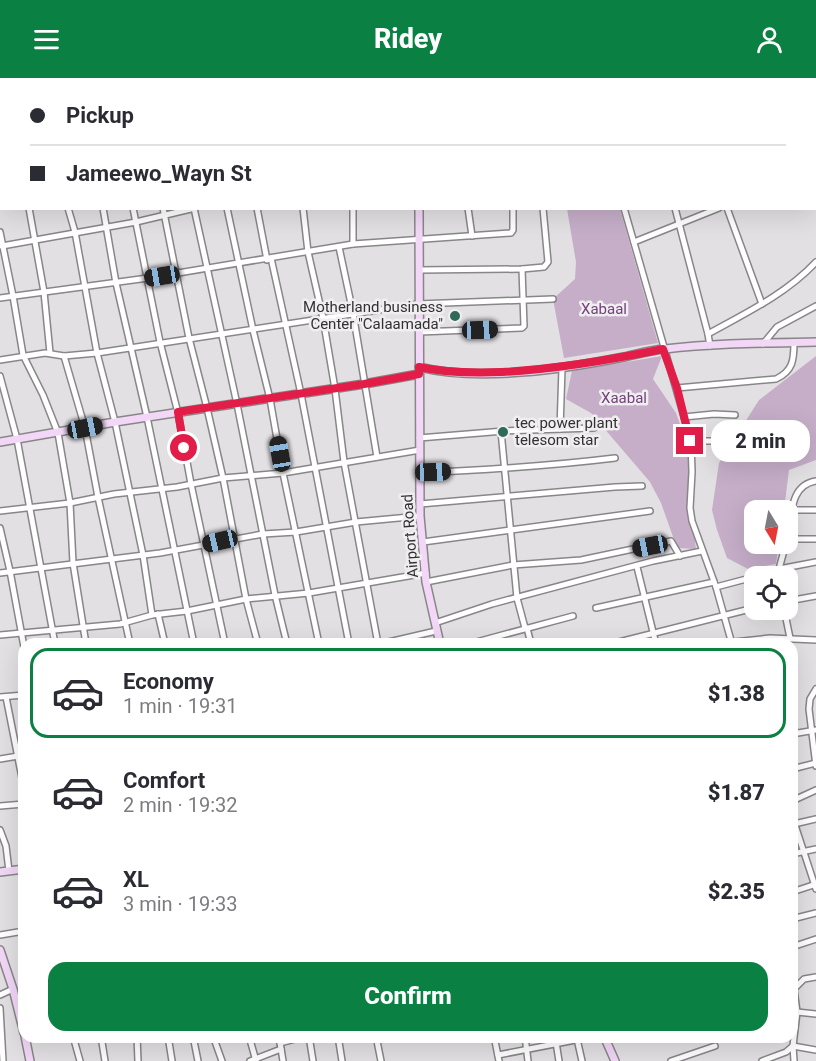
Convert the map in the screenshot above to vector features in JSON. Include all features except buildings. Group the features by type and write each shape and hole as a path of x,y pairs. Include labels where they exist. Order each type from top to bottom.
{"street":[{"path":"29,210 44,292 50,353"},
{"path":"69,210 75,232 97,352 115,422 155,615 163,638"},
{"path":"103,210 116,283 147,417 193,638"},
{"path":"133,210 160,342 178,412 224,638"},
{"path":"163,210 189,338 207,408 246,599 256,638"},
{"path":"2,246 190,210"},
{"path":"194,210 286,638"},
{"path":"227,210 270,399 318,638"},
{"path":"257,210 301,394 348,638"},
{"path":"303,210 308,252 323,318 335,389 344,462 378,638"},
{"path":"353,210 353,244"},
{"name":"Airport Road","path":"419,210 420,516 426,582 439,638"},
{"path":"468,210 472,236"},
{"path":"0,298 176,274 353,244 512,232 513,210"},
{"path":"419,270 542,268 548,262 543,210"},
{"path":"625,210 663,349 677,388 690,441 692,472 690,508 731,638"},
{"path":"676,210 710,346"},
{"path":"634,242 714,210"},
{"path":"728,210 762,304"},
{"path":"0,232 23,355 44,395 58,433 70,503 73,563 84,638"},
{"path":"339,247 377,457"},
{"path":"708,334 762,304 804,275 816,262"},
{"path":"419,332 522,328 524,326 522,269"},
{"path":"0,360 23,355 50,353 64,356 130,348 418,304 554,299"},
{"path":"762,344 777,327 816,306"},
{"path":"677,388 777,379 790,369 794,360 794,342"},
{"path":"0,442 178,412 335,389 419,370 484,373 562,368 663,349 816,342"},
{"path":"64,356 85,428 129,638"},
{"path":"560,429 562,368"},
{"path":"0,376 17,439 28,508 42,568 54,638"},
{"path":"684,417 714,414 735,415"},
{"path":"419,438 501,431 594,428"},
{"path":"501,431 517,598 529,638"},
{"path":"690,441 722,441"},
{"path":"0,511 70,503 222,478 284,473 420,450"},
{"path":"419,473 503,469 615,458"},
{"path":"794,500 796,492 805,484 816,481"},
{"path":"420,504 642,486"},
{"path":"798,510 816,510"},
{"path":"423,542 650,511"},
{"path":"0,573 143,555 263,534 420,516"},
{"path":"0,528 22,638"},
{"path":"798,539 816,539"},
{"path":"426,582 513,565 581,560 671,540 680,556"},
{"path":"399,638 436,627 492,604 702,551"},
{"path":"798,567 816,562"},
{"path":"637,567 654,638"},
{"path":"0,635 125,623 155,615 246,599 309,593 426,573"},
{"path":"596,608 744,579"},
{"path":"798,600 816,596"},
{"path":"632,638 744,610"},
{"path":"490,638 573,616"},
{"path":"786,620 790,638"},
{"path":"798,639 816,640"},
{"path":"798,768 816,764 814,730 808,709 816,689"},
{"path":"18,696 2,697 18,746"},
{"path":"798,733 814,730"},
{"path":"0,759 18,756"},
{"path":"798,798 816,790"},
{"path":"0,806 18,804"},
{"path":"798,820 816,819"},
{"path":"0,830 6,846 9,871"},
{"path":"798,837 815,886 798,890"},
{"path":"798,852 816,849"},
{"path":"0,872 18,870"},
{"path":"798,918 816,913"},
{"path":"0,935 18,932"},
{"path":"798,945 816,939"},
{"path":"0,950 18,1010"},
{"path":"798,984 804,979 816,977"},
{"path":"0,995 13,989"},
{"path":"0,1008 3,1061"},
{"path":"798,1012 816,1014"},
{"path":"26,1043 30,1061"},
{"path":"75,1043 80,1061"},
{"path":"102,1043 105,1061"},
{"path":"137,1043 138,1061"},
{"path":"169,1043 172,1061"},
{"path":"195,1043 198,1061"},
{"path":"216,1043 222,1061"},
{"path":"250,1043 254,1060 280,1043 283,1061"},
{"path":"309,1043 313,1061"},
{"path":"339,1043 342,1061"},
{"path":"377,1043 381,1061"},
{"path":"495,1043 498,1058 561,1043"},
{"path":"526,1043 528,1061"},
{"path":"578,1043 582,1061"},
{"path":"607,1043 615,1061"},
{"path":"793,1043 794,1061"},
{"path":"556,1044 559,1061"},
{"path":"671,1061 715,1046"},
{"path":"793,1046 816,1050"},
{"path":"762,1061 786,1052 793,1046"}],"green space":[{"name":"Xabaal","path":"567,210 620,210 658,343 564,358 553,299 575,279 576,262"},
{"name":"Xaabal","path":"662,356 653,379 676,413 692,457 690,502 696,549 677,548 661,503 650,482 591,413 566,399 572,371"},
{"path":"816,356 816,460 789,470 785,500 744,500 744,554 777,554 776,564 744,567 727,558 712,510 719,463 759,400"}],"place":[{"name":"Motherland business Center \"Calaamada\"","path":"455,316"},
{"name":"tec power plant telesom star","path":"503,432"}],"route":[{"path":"184,448 178,412 419,374 419,367 484,373 540,370 604,361 663,349 677,388 690,441"}]}
